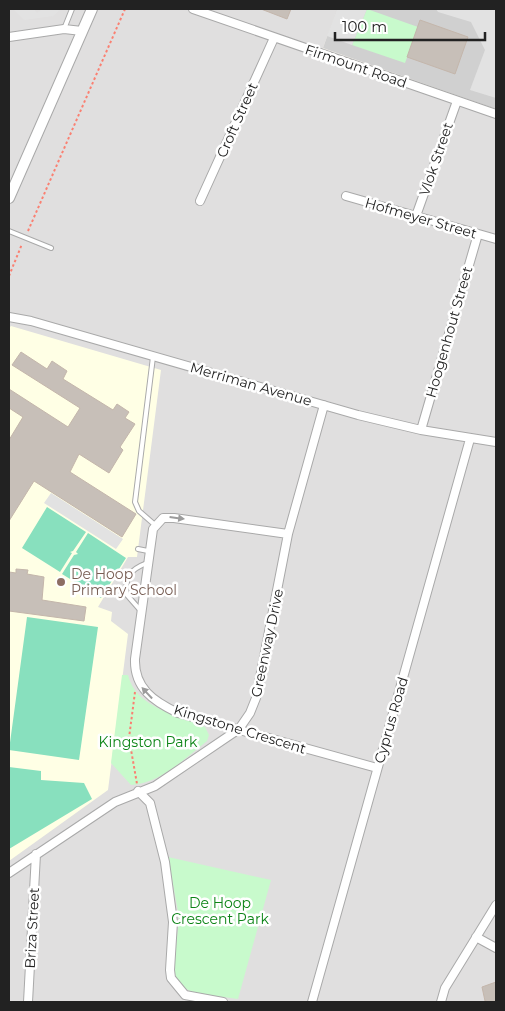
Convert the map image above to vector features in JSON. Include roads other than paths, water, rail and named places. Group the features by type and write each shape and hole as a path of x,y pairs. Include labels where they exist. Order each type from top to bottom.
{"street":[{"path":"9,198 92,9"},
{"name":"Firmount Road","path":"193,9 496,114"},
{"path":"216,17 220,9"},
{"path":"9,37 64,29 82,31"},
{"name":"Croft Street","path":"200,201 274,38"},
{"name":"Vlok Street","path":"416,216 457,101"},
{"name":"Hofmeyer Street","path":"346,196 496,239"},
{"name":"Hoogenhout Street","path":"421,430 478,234"},
{"name":"Merriman Avenue","path":"9,317 31,321 324,405 421,430 496,442"},
{"name":"Greenway Drive","path":"9,873 115,802 138,791 155,786 240,729 250,713 256,698 288,534 324,405"},
{"name":"Cyprus Road","path":"312,1002 470,439"},
{"path":"141,611 148,552 155,525 163,518 288,534"},
{"name":"Kingstone Crescent","path":"141,611 135,659 137,677 145,692 164,706 178,713 240,729 260,737 377,768"},
{"path":"138,791 150,803 168,880 174,922 171,978 185,995 223,1002"},
{"name":"Briza Street","path":"28,1002 36,854"},
{"path":"442,1002 445,988 496,905"},
{"path":"476,937 496,948"}],"lane":[{"path":"64,29 72,9"},
{"path":"9,231 51,248"},
{"path":"153,357 135,502 137,509 155,525"},
{"path":"138,550 148,552"},
{"path":"141,611 127,595 128,578 132,569 147,563"}],"place":[{"name":"De Hoop Primary School","path":"61,582"}],"park label":[{"name":"Kingston Park","path":"148,742"},
{"name":"De Hoop Crescent Park","path":"220,912"}]}
